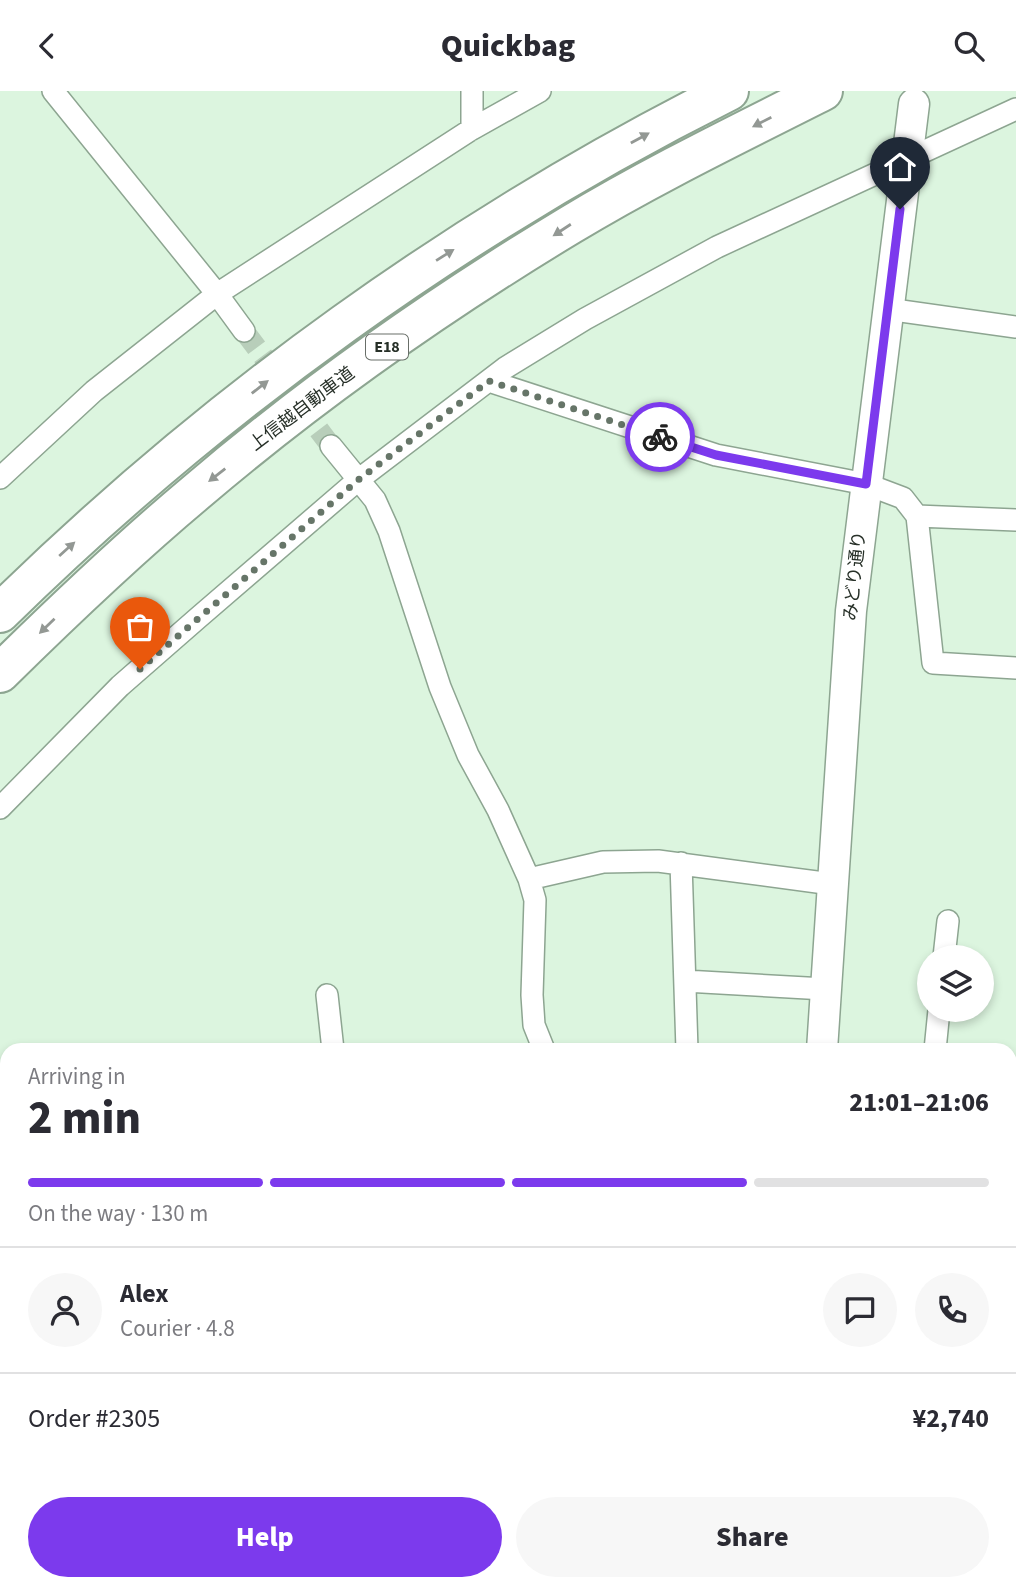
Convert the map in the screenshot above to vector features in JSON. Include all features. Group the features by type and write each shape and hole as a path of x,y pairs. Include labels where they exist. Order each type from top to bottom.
{"highway":[{"name":"E18","path":"0,613 162,464 307,351 412,276 549,189 729,91"},
{"name":"上信越自動車道","path":"0,673 84,590 196,492 318,395 444,306 570,225 706,149 823,91"}],"street":[{"path":"53,91 244,331"},
{"path":"472,91 472,129"},
{"path":"0,478 94,391 217,294 472,129 540,91"},
{"name":"みどり通り","path":"822,1043 851,611 914,104"},
{"path":"0,808 120,686 358,480 489,381 584,319 718,247 1016,109"},
{"path":"887,309 1016,327"},
{"path":"489,381 716,455 866,484 903,498 917,516 933,663 1016,668"},
{"path":"331,446 375,500 389,531 440,687 468,755 498,810 529,879 536,900 534,1025 541,1043"},
{"path":"917,516 1016,520"},
{"path":"529,879 603,862 658,860 832,884"},
{"path":"681,863 687,1043"},
{"path":"945,945 948,921"},
{"path":"685,981 825,989"},
{"path":"327,995 332,1043"},
{"path":"936,1043 938,1022"}],"tunnel":[{"path":"244,331 331,446"}],"way so far":[{"path":"140,669 358,480 489,381 660,437"}],"route":[{"path":"660,437 716,455 866,484 900,209"}]}
